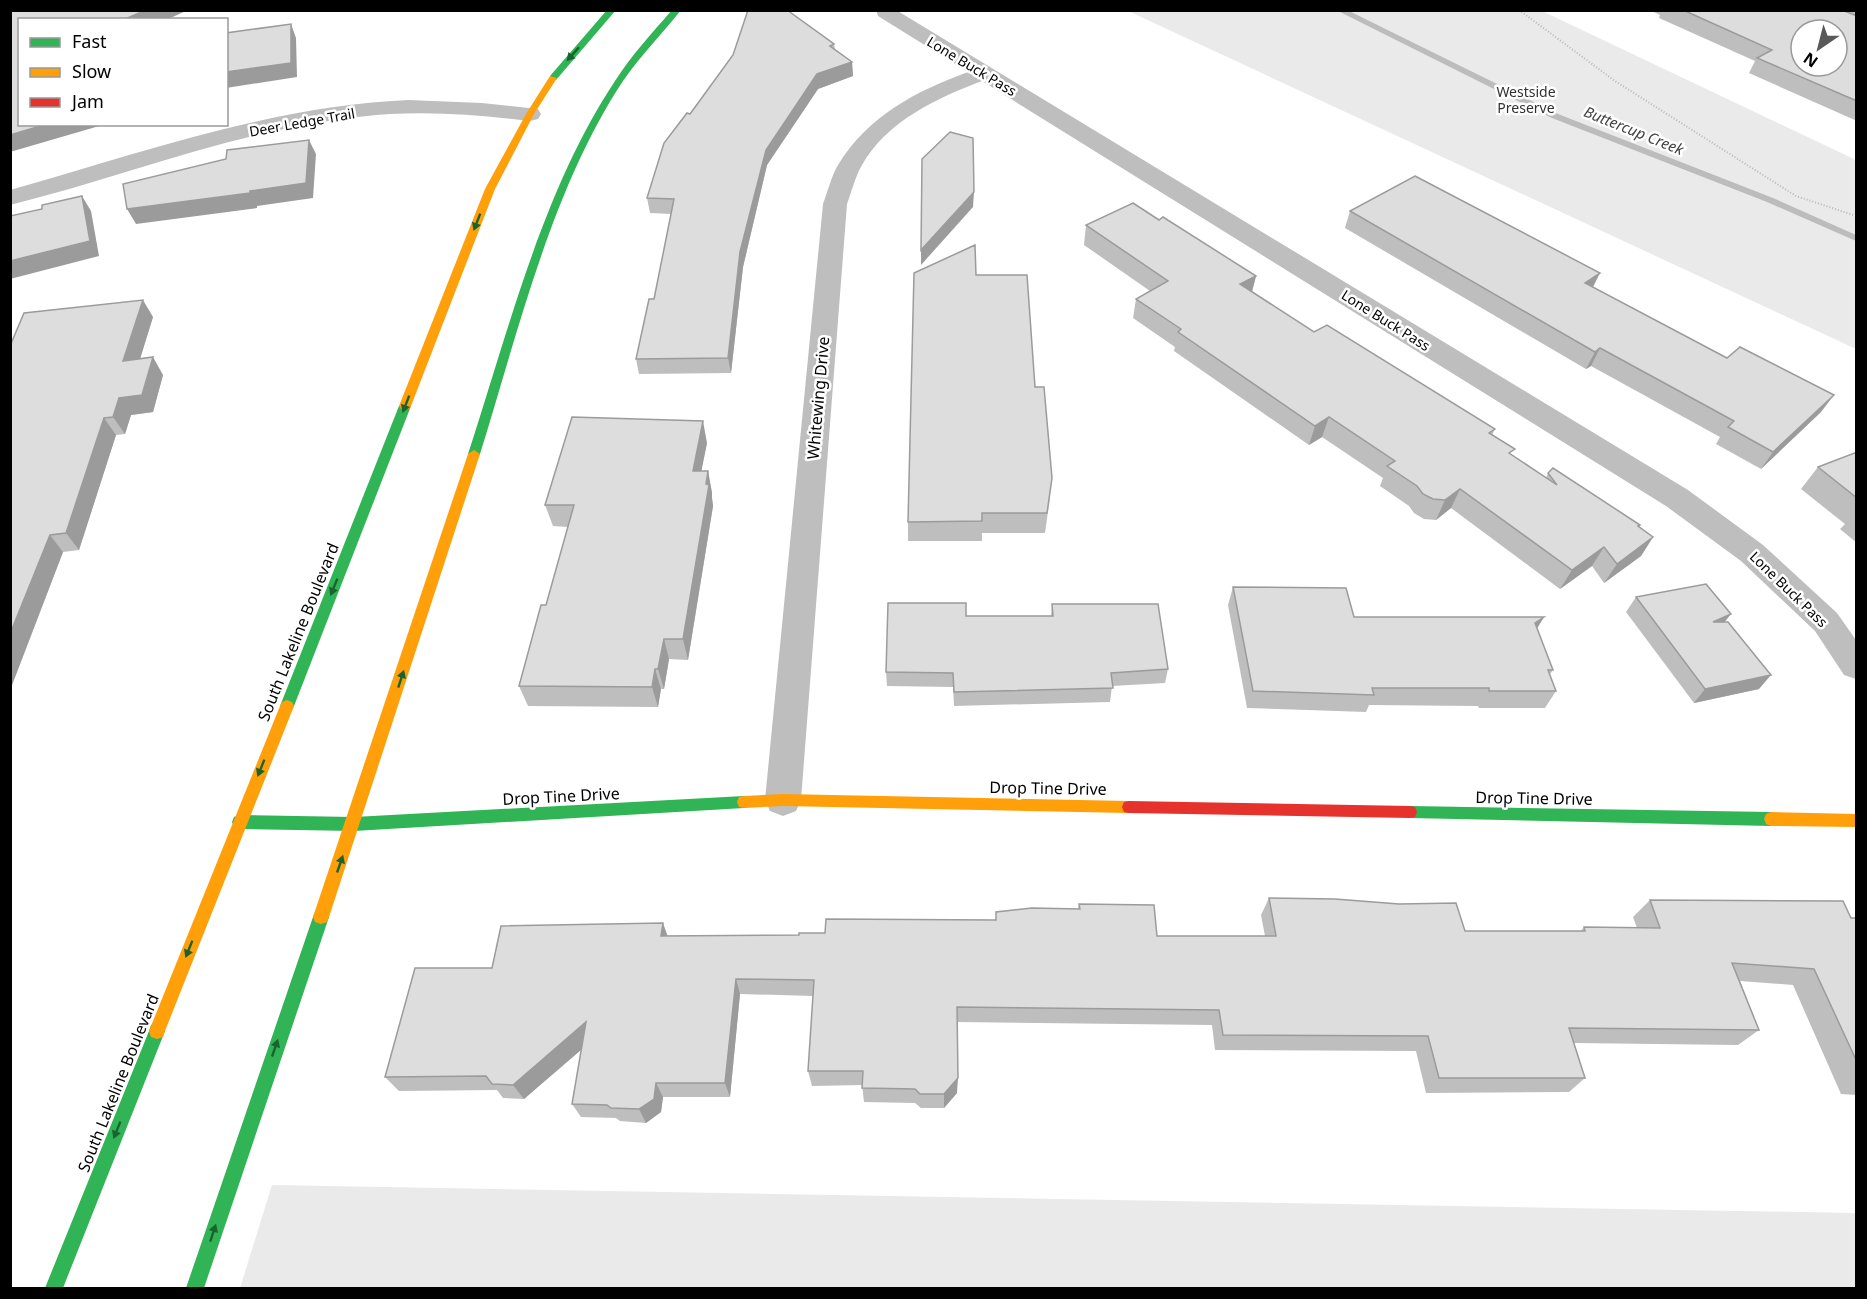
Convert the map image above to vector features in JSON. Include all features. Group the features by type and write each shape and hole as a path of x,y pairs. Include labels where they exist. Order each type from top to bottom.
{"main road":[{"name":"South Lakeline Boulevard","path":"54,1288 356,533 490,189 530,114 561,67 612,10"},
{"path":"195,1288 248,1126 354,824 548,229 594,122 623,73 660,27 677,10"},
{"name":"Drop Tine Drive","path":"239,822 354,824 783,800 1857,820"}],"street":[{"name":"Lone Buck Pass","path":"885,12 1677,498 1752,553 1826,622 1857,666"},
{"name":"Whitewing Drive","path":"783,800 835,204 850,165 873,134 902,112 942,88 984,73"},
{"name":"Deer Ledge Trail","path":"10,198 263,126 337,113 413,107 530,114"}],"path":[{"path":"1519,10 1615,81 1796,196 1857,216"}],"green space":[{"name":"Westside Preserve","path":"1128,11 1542,11 1856,160 1856,349"},
{"path":"272,1185 1856,1213 1856,1288 240,1288"}],"building":[{"path":"10,10 146,10 128,18 18,18 18,126 40,126 10,135"},
{"path":"748,10 787,10 834,44 830,46 852,62 817,74 766,150 740,252 728,358 636,359 649,299 654,299 674,199 647,198 664,143 687,113 690,114 733,55"},
{"path":"1683,10 1842,10 1857,16 1857,101 1804,78 1849,78 1849,18 1789,18 1789,72 1757,58 1772,50"},
{"path":"291,24 291,63 228,72 228,33"},
{"path":"950,132 973,138 974,192 921,250 922,159"},
{"path":"309,140 306,183 250,191 250,193 127,209 123,184 226,159 227,150"},
{"path":"1415,176 1600,273 1585,283 1727,358 1740,347 1834,395 1773,452 1728,427 1734,421 1600,348 1595,352 1350,211"},
{"path":"82,196 90,241 10,261 10,216 42,209 42,205"},
{"path":"1133,203 1159,220 1163,217 1256,276 1240,284 1314,332 1327,325 1495,429 1489,433 1515,449 1509,453 1557,485 1548,473 1553,468 1640,525 1638,526 1653,537 1617,564 1604,547 1572,570 1460,489 1445,500 1433,499 1387,466 1395,461 1329,417 1315,426 1178,332 1181,329 1136,299 1168,281 1086,225"},
{"path":"975,245 976,275 1027,275 1035,387 1044,387 1052,478 1047,513 982,513 982,521 908,522 914,273"},
{"path":"143,300 123,361 153,357 142,395 119,398 113,417 104,418 66,533 50,535 10,634 10,346 24,313"},
{"path":"572,417 703,421 693,471 708,471 706,484 709,485 683,639 664,639 652,687 519,686 541,605 546,605 574,505 545,505"},
{"path":"1857,452 1857,498 1818,467"},
{"path":"1706,584 1731,614 1713,622 1728,622 1771,675 1705,689 1636,597"},
{"path":"1233,587 1346,588 1354,617 1544,617 1535,623 1553,670 1548,670 1556,691 1489,691 1489,688 1372,688 1374,695 1253,691"},
{"path":"888,603 966,603 966,616 1053,616 1052,604 1158,604 1168,669 1111,673 1113,688 954,692 953,673 886,672"},
{"path":"1269,898 1335,899 1399,904 1456,903 1465,931 1585,931 1584,927 1660,928 1650,900 1843,901 1851,918 1857,918 1857,1062 1814,969 1732,963 1759,1030 1569,1028 1585,1078 1439,1078 1428,1036 1223,1035 1219,1010 957,1007 958,1078 944,1094 920,1094 915,1089 862,1088 863,1071 808,1071 814,980 736,979 725,1083 656,1083 654,1099 639,1109 572,1104 586,1022 513,1085 492,1084 486,1076 385,1077 415,968 492,968 501,926 663,923 661,936 799,935 799,933 825,933 826,919 996,920 996,912 1032,908 1080,909 1079,904 1154,905 1157,936 1276,936"}],"waterway":[{"name":"Buttercup Creek","path":"1340,10 1555,116 1770,200 1856,238"}],"traffic: fast":[{"path":"553,78 612,10"},
{"path":"474,454 533,269 568,178 589,134 619,81 677,10"},
{"path":"287,706 405,406"},
{"path":"239,822 354,824 744,802"},
{"path":"1410,812 1771,819"},
{"path":"195,1288 321,917"},
{"path":"54,1288 157,1031"}],"traffic: slow":[{"path":"405,406 490,189 530,114 553,78"},
{"path":"321,917 474,454"},
{"path":"157,1031 287,706"},
{"path":"744,802 783,800 1129,807"},
{"path":"1771,819 1856,821"}],"traffic: jam":[{"path":"1129,807 1410,812"}]}
